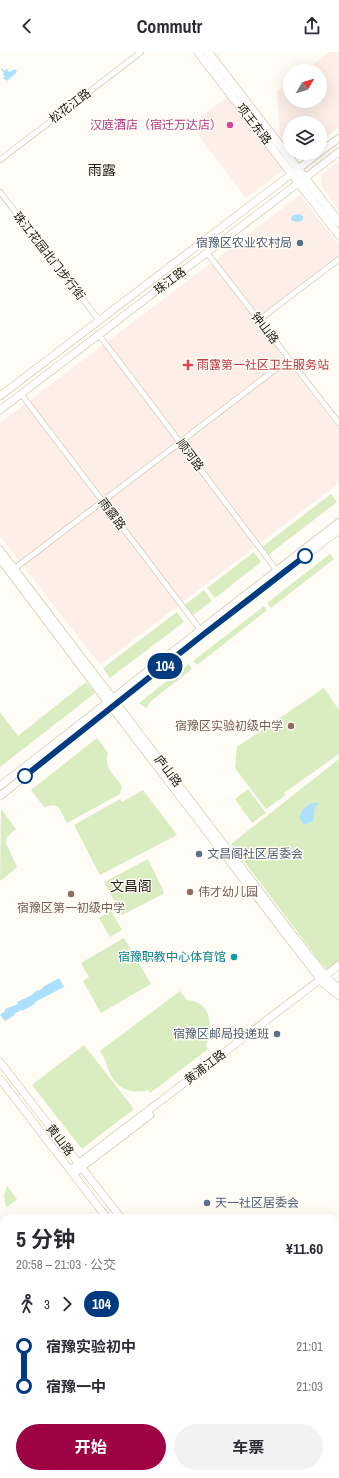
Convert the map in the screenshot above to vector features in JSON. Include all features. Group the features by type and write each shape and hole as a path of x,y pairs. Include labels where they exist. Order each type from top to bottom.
{"main road":[{"name":"项王东路","path":"198,52 302,181 339,235"},
{"name":"项王东路","path":"208,52 295,172"},
{"name":"项王东路","path":"302,181 339,222"}],"street":[{"name":"松花江路","path":"0,156 137,52"},
{"name":"松花江路","path":"0,160 141,52"},
{"name":"珠江路","path":"327,147 339,138"},
{"name":"珠江路","path":"0,410 339,152"},
{"name":"珠江路","path":"0,396 311,160"},
{"name":"珠江花园北门步行街","path":"0,192 99,320"},
{"name":"钟山路","path":"206,253 339,423"},
{"path":"259,320 339,258"},
{"name":"顺河路","path":"99,335 278,573"},
{"path":"14,569 290,359"},
{"name":"雨露路","path":"21,394 202,632"},
{"path":"0,796 112,703 278,573 339,522"},
{"path":"278,573 339,530"},
{"name":"庐山路","path":"0,550 112,703"},
{"name":"庐山路","path":"0,559 324,979 339,996"},
{"path":"0,786 112,703"},
{"name":"黄浦江路","path":"72,1172 324,979 339,965"},
{"name":"黄浦江路","path":"324,979 339,971"},
{"name":"庐山路","path":"324,979 339,988"},
{"name":"黄山路","path":"0,1062 118,1214"},
{"name":"黄山路","path":"0,1079 104,1214"}],"shaded area":[{"path":"329,52 339,52 339,127 327,136 327,116 283,116 283,140 280,136 277,91 283,87 283,108 327,108 327,64 313,64"},
{"path":"228,96 285,169 246,198 191,125"},
{"path":"339,161 339,210 322,187 321,181 322,175"},
{"path":"300,195 339,245 339,254 259,316 216,259"},
{"path":"211,263 339,429 339,483 100,665 0,536 0,423"}],"green space":[{"path":"331,494 337,502 268,555 262,547"},
{"path":"254,552 261,562 215,598 207,588"},
{"path":"330,554 334,559 271,608 267,603"},
{"path":"204,590 212,601 193,615 185,605"},
{"path":"264,606 267,610 197,665 193,661"},
{"path":"177,612 184,622 110,678 103,668"},
{"path":"189,664 192,669 151,701 146,708 139,703"},
{"path":"86,682 95,693 0,767 0,712 18,736"},
{"path":"324,688 339,710 339,754 284,793 286,795 266,809 235,768 237,747"},
{"path":"97,738 108,753 107,762 110,770 122,786 120,794 67,823 59,808 54,805 44,807 31,790"},
{"path":"339,759 339,962 328,970 320,962 231,844"},
{"path":"248,789 266,813 252,823 235,799"},
{"path":"143,790 177,835 100,875 74,825 120,799 122,802"},
{"path":"1,809 16,829 7,837 6,843 17,867 0,881"},
{"path":"148,859 164,892 163,894 122,915 104,882"},
{"path":"111,911 122,930 110,937 99,918"},
{"path":"124,938 151,984 101,1013 83,981 89,977 81,963"},
{"path":"180,991 187,1000 202,1005 206,1010 209,1024 206,1046 208,1049 150,1093 148,1090 136,1092 119,1086 112,1077 100,1051"},
{"path":"84,1045 134,1109 82,1149 32,1085"},
{"path":"7,1186 17,1199 6,1208 4,1196"}],"water":[{"path":"2,68 4,71 7,69 9,72 15,69 17,72 7,81 3,78 5,77 1,69"},
{"path":"298,214 303,216 303,220 299,222 292,221 292,216"},
{"path":"312,803 319,803 315,809 313,821 304,825 300,819 302,811 305,807"},
{"path":"59,978 64,987 14,1014 15,1015 5,1021 0,1015 5,1011 5,1009 18,1004 17,1002 32,995 37,990 38,991"}],"bus line":[{"name":"104","path":"25,776 305,556"}],"place":[{"name":"汉庭酒店（宿迁万达店）","path":"230,125"},
{"name":"宿豫区农业农村局","path":"300,243"},
{"name":"雨露第一社区卫生服务站","path":"188,365"},
{"name":"宿豫区实验初级中学","path":"291,726"},
{"name":"文昌阁社区居委会","path":"199,854"},
{"name":"伟才幼儿园","path":"190,892"},
{"name":"宿豫区第一初级中学","path":"71,894"},
{"name":"宿豫职教中心体育馆","path":"234,957"},
{"name":"宿豫区邮局投递班","path":"277,1034"},
{"name":"天一社区居委会","path":"207,1203"}],"district":[{"name":"雨露","path":"102,170"},
{"name":"文昌阁","path":"131,886"}]}
